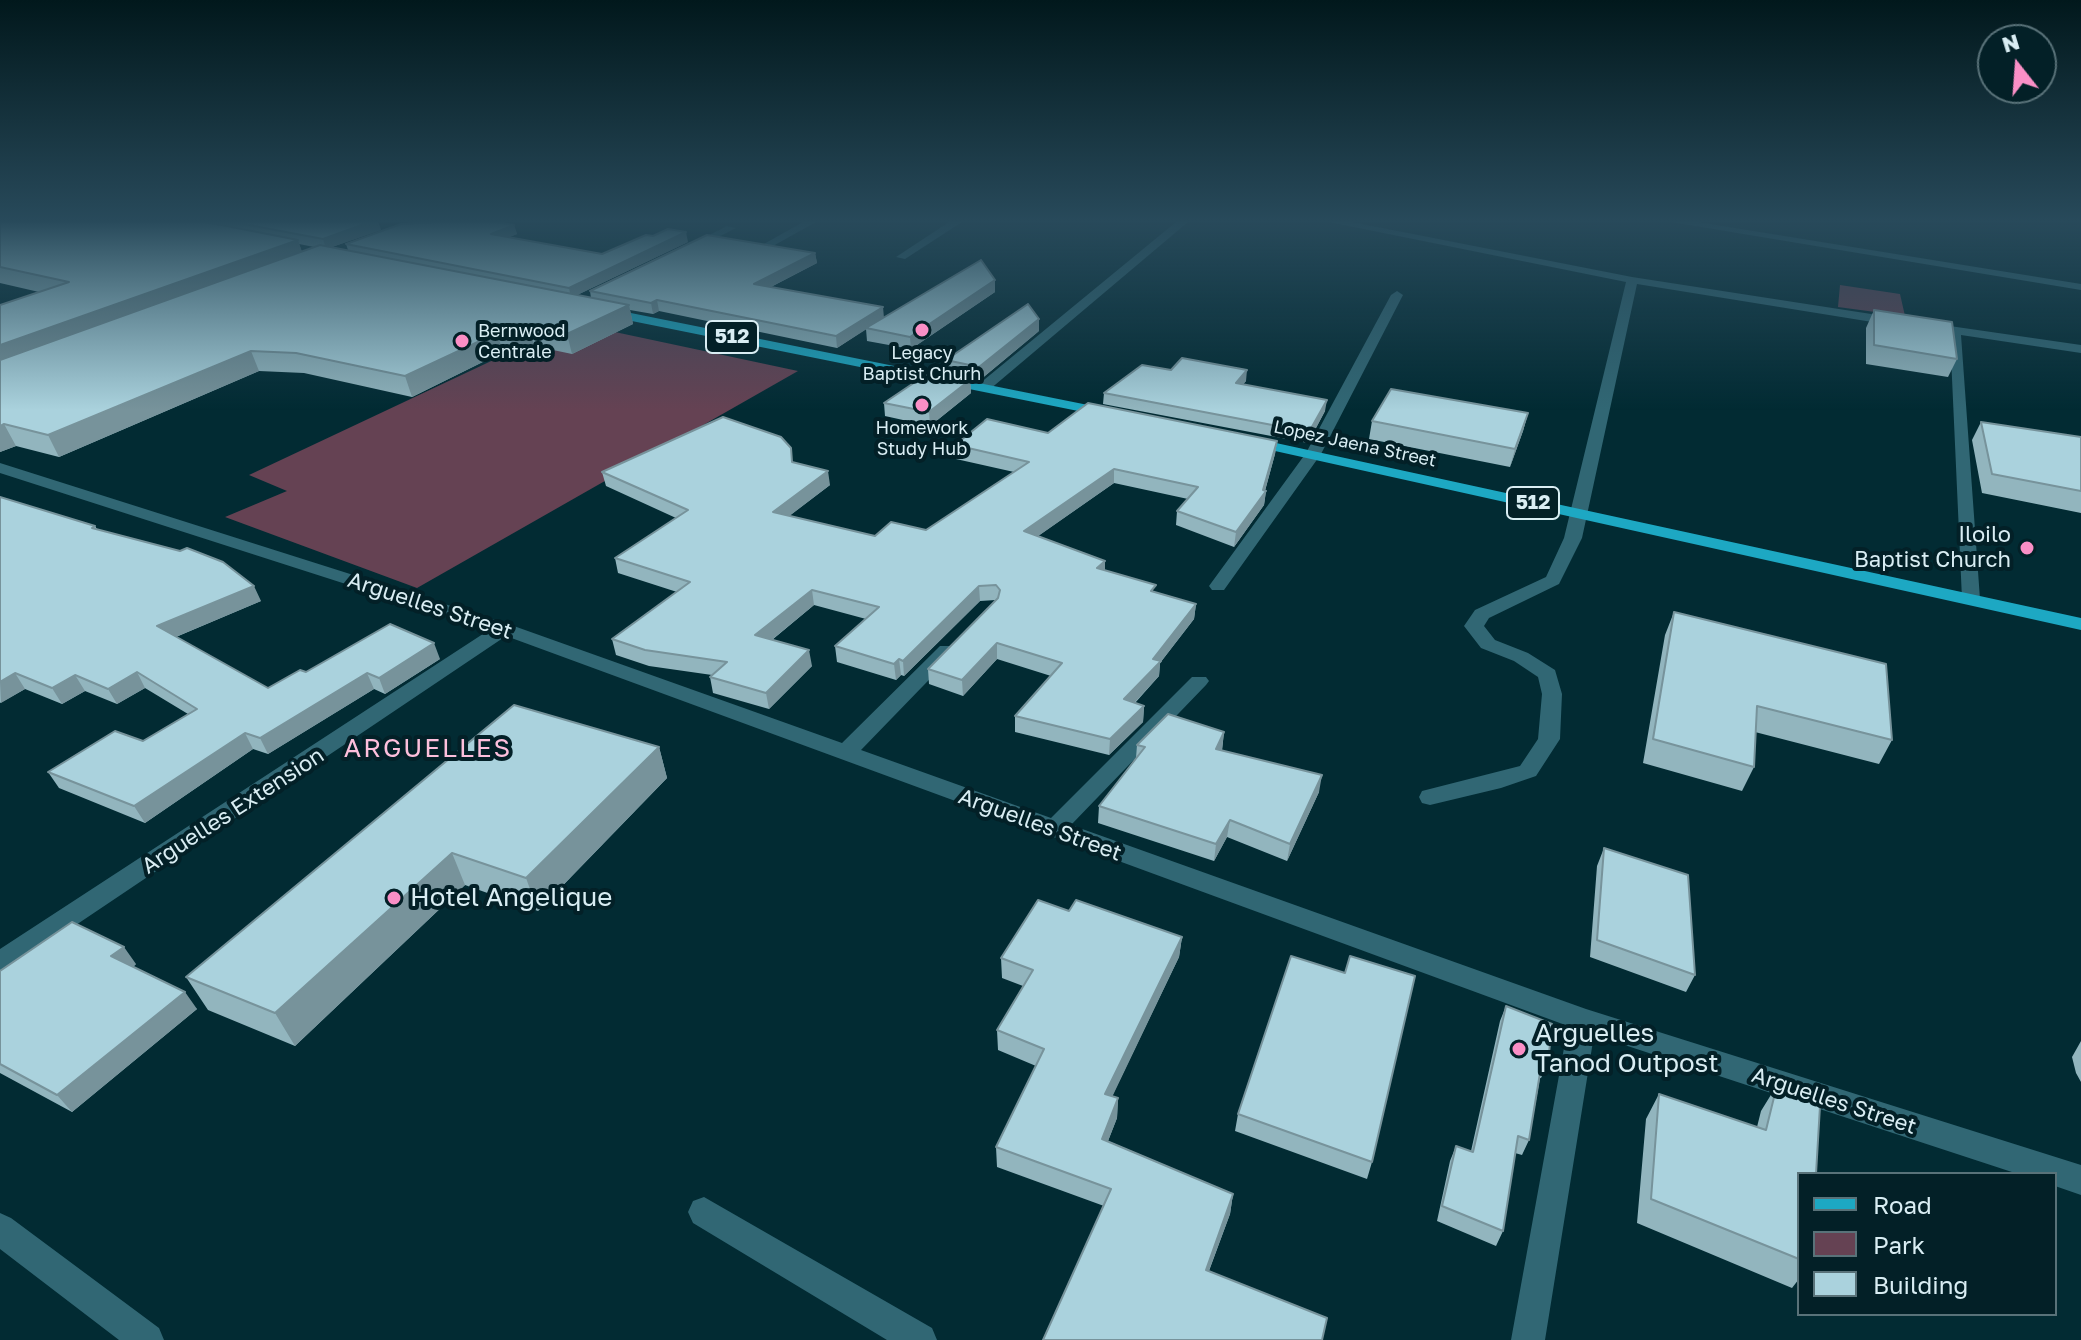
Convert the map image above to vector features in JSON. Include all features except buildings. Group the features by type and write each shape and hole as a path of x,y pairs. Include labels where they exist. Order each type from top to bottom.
{"main road":[{"name":"512","path":"585,308 1125,416"},
{"name":"Lopez Jaena Street","path":"1234,439 2081,624"}],"street":[{"path":"984,387 1108,285"},
{"path":"1430,797 1493,783 1528,771 1549,739 1552,694 1548,674 1521,657 1488,644 1474,626 1482,614 1553,580 1573,538 1631,285"},
{"path":"1661,285 2081,349"},
{"path":"1218,586 1313,454 1397,295"},
{"path":"1955,331 1971,599"},
{"name":"Arguelles Street","path":"5,473 504,629 1583,1020 2056,1172"},
{"name":"Arguelles Extension","path":"0,963 504,629"},
{"path":"844,754 967,630"},
{"path":"1054,829 1199,681"},
{"path":"1528,1340 1583,1020"},
{"name":"Arguelles Street","path":"2057,1172 2081,1180"},
{"path":"704,1212 920,1340"},
{"path":"0,1229 147,1340"}],"green space":[{"path":"1840,285 1900,294 1905,316 1838,307"},
{"path":"582,325 798,371 417,588 225,517 287,491 249,475 504,355 515,357"}],"place":[{"name":"Legacy Baptist Churh","path":"922,330"},
{"name":"Bernwood Centrale","path":"462,341"},
{"name":"Homework Study Hub","path":"922,405"},
{"name":"Iloilo Baptist Church","path":"2027,548"},
{"name":"Hotel Angelique","path":"394,898"},
{"name":"Arguelles Tanod Outpost","path":"1519,1049"}],"district":[{"name":"ARGUELLES","path":"428,749"}]}
